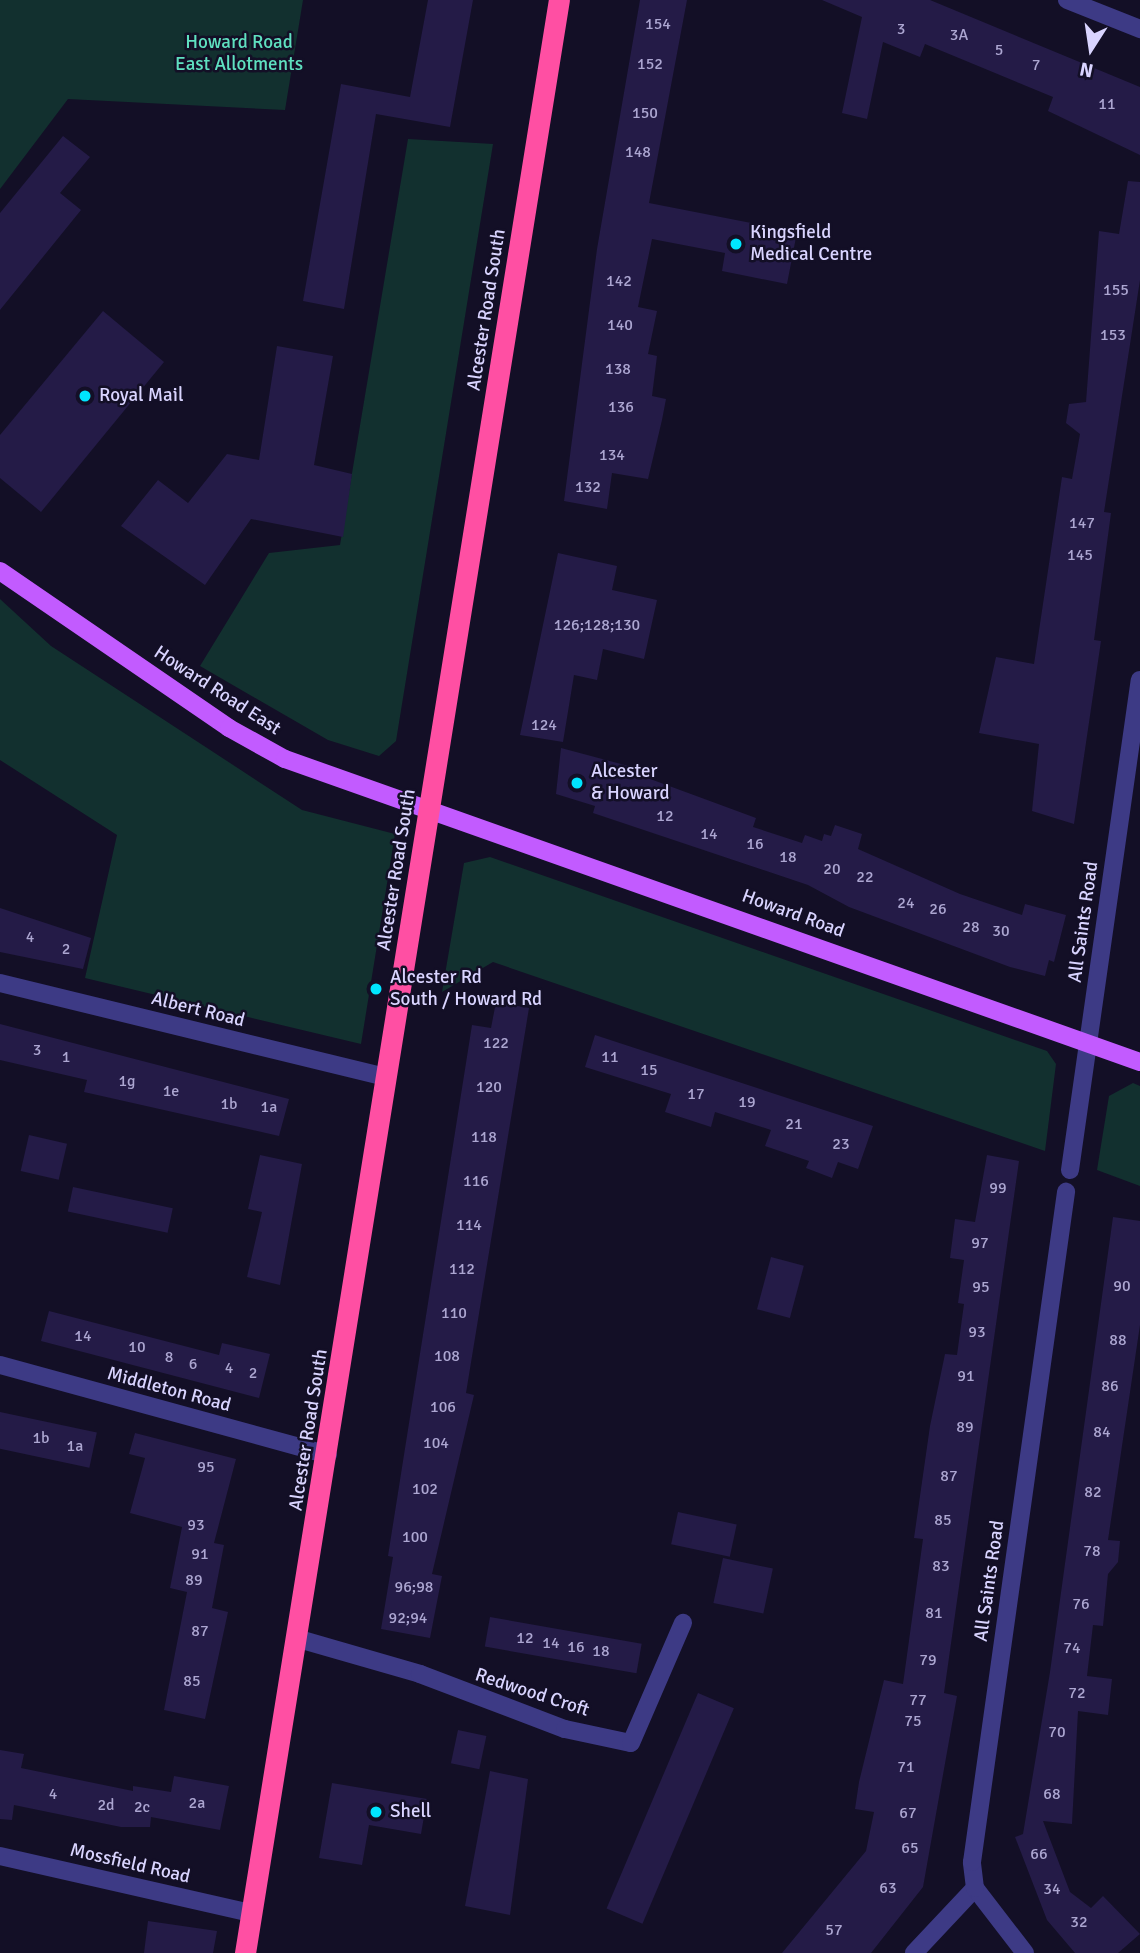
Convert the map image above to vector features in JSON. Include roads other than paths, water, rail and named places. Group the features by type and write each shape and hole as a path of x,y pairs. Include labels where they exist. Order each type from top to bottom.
{"highway":[{"name":"Alcester Road South","path":"245,1953 299,1639 559,0"}],"main road":[{"name":"Howard Road East","path":"0,571 229,729 285,759 430,808"},
{"name":"Howard Road","path":"430,808 1140,1062"}],"street":[{"path":"1067,0 1140,29"},
{"name":"All Saints Road","path":"1070,1170 1140,680"},
{"name":"Albert Road","path":"0,983 387,1077"},
{"name":"All Saints Road","path":"975,1888 972,1862 1066,1192"},
{"name":"Middleton Road","path":"0,1366 328,1455"},
{"name":"Redwood Croft","path":"299,1639 420,1674 553,1725 631,1742 682,1623"},
{"name":"Mossfield Road","path":"0,1856 251,1913"},
{"path":"914,1953 975,1888 1025,1953"}],"place":[{"name":"Kingsfield Medical Centre","path":"736,244"},
{"name":"Royal Mail","path":"85,396"},
{"name":"Alcester & Howard","path":"577,783"},
{"name":"Alcester Rd South / Howard Rd","path":"376,989"},
{"name":"Shell","path":"376,1812"}],"park label":[{"name":"Howard Road East Allotments","path":"239,54"}]}
